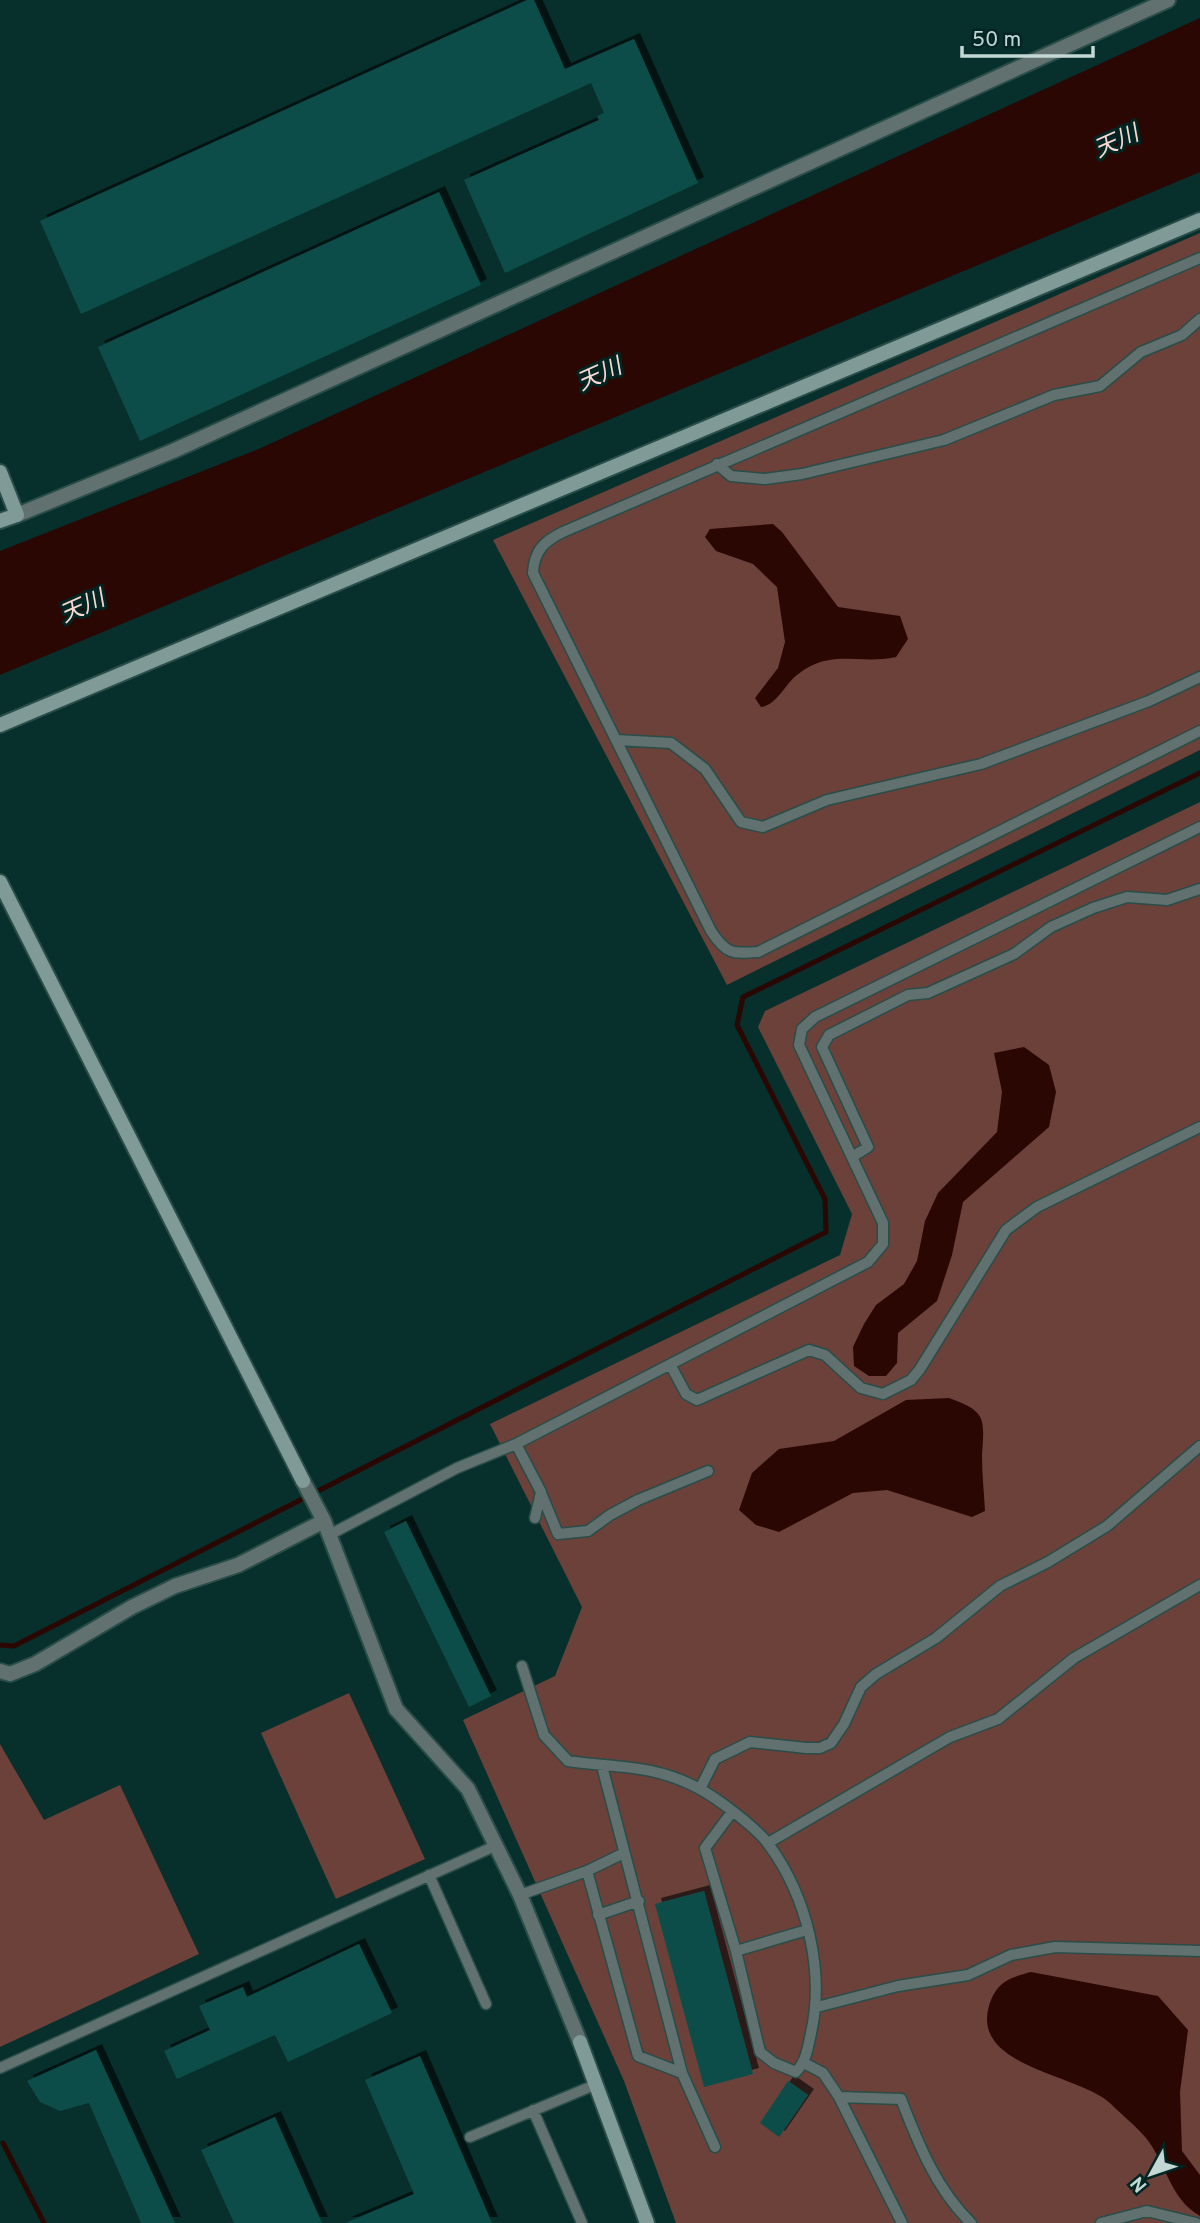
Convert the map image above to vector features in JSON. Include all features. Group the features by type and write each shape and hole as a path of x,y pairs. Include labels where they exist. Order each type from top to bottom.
{"street":[{"path":"0,521 173,451 1168,0"},
{"path":"0,725 1200,220"},
{"path":"0,472 17,515"},
{"path":"0,882 324,1521 396,1709 468,1789 520,1895 597,2084 648,2223"},
{"path":"0,1671 10,1674 36,1664 132,1607 175,1586 238,1565 324,1521"}],"lane":[{"path":"1200,258 717,464 547,540 534,557 533,573 711,931 720,946 735,954 758,952 1200,731"},
{"path":"717,464 731,476 765,479 802,474 944,440 1054,395 1100,386 1141,352 1182,335 1200,319"},
{"path":"617,740 671,743 705,769 741,822 762,827 827,800 981,765 1149,701 1200,677"},
{"path":"330,1535 457,1468 516,1444 671,1366 869,1262 883,1244 883,1223 799,1045 802,1029 815,1017 1200,827"},
{"path":"852,1157 868,1147 822,1047 830,1035 908,995 928,993 1014,954 1051,927 1093,908 1127,897 1167,900 1200,890"},
{"path":"671,1366 686,1394 697,1399 809,1350 825,1355 861,1388 883,1394 911,1380 1006,1230 1037,1207 1200,1127"},
{"path":"516,1444 541,1492 558,1534 588,1531 619,1510 708,1471"},
{"path":"700,1789 715,1759 750,1742 806,1748 820,1748 831,1743 844,1724 861,1687 876,1674 936,1638 1000,1586 1048,1562 1107,1526 1200,1446"},
{"path":"535,1518 541,1492"},
{"path":"768,1843 950,1737 998,1719 1074,1658 1200,1585"},
{"path":"522,1666 544,1735 568,1761 650,1768 700,1789 732,1812 768,1843 791,1884 816,1964 817,2007 804,2063 796,2073 774,2063 760,2052 736,1951 705,1848 732,1812"},
{"path":"602,1766 682,2073 715,2147"},
{"path":"0,2068 495,1846"},
{"path":"520,1895 587,1871 624,1853"},
{"path":"587,1871 638,2056 682,2073"},
{"path":"429,1875 486,2004"},
{"path":"598,1914 639,1901"},
{"path":"736,1951 807,1930"},
{"path":"817,2007 898,1986 968,1975 1011,1955 1055,1947 1200,1951"},
{"path":"804,2063 823,2073 839,2097 902,2223"},
{"path":"470,2137 597,2084"},
{"path":"839,2097 901,2099 925,2159 958,2211 971,2223"},
{"path":"533,2110 582,2223"},
{"path":"1101,2223 1147,2211 1196,2223"}],"shaded area":[{"path":"1200,233 1200,750 727,985 493,540"},
{"path":"1200,802 1200,2223 676,2223 624,2081 463,1720 555,1676 582,1607 490,1424 840,1255 852,1214 758,1027 765,1011"},
{"path":"349,1693 425,1859 336,1899 261,1733"},
{"path":"0,1744 44,1820 120,1785 199,1954 0,2047"}],"water":[{"name":"天川","path":"1200,18 1200,172 0,675 0,551 261,448"},
{"path":"773,524 782,532 838,607 900,616 908,639 896,657 833,660 809,667 797,675 772,702 761,707 755,698 778,668 785,642 777,587 753,564 716,551 705,537 710,529"},
{"path":"1024,1047 1049,1065 1056,1092 1049,1127 963,1202 952,1255 937,1301 898,1333 897,1363 886,1376 869,1376 854,1366 853,1347 876,1305 904,1284 917,1261 925,1221 938,1193 997,1132 1002,1092 994,1053"},
{"path":"949,1398 971,1408 981,1418 985,1511 972,1517 887,1490 853,1493 779,1532 756,1525 739,1510 752,1473 779,1449 834,1441 906,1400"},
{"path":"1031,1972 1158,1996 1188,2030 1180,2092 1182,2151 1200,2175 1200,2216 1190,2209 1175,2190 1146,2138 1111,2104 1096,2094 1032,2067 996,2043 988,2027 992,1998 1004,1983"}],"building":[{"path":"527,0 534,0 565,69 634,39 698,183 505,273 464,180 599,120 597,116 604,113 591,83 81,314 40,221"},
{"path":"439,192 481,285 140,441 98,347"},
{"path":"406,1521 491,1696 469,1707 384,1532"},
{"path":"704,1891 753,2074 704,2087 655,1904"},
{"path":"359,1944 392,2013 288,2062 275,2035 177,2079 164,2051 210,2030 199,2006 243,1987 247,1997"},
{"path":"96,2050 175,2223 141,2223 89,2103 60,2111 40,2102 27,2081"},
{"path":"420,2056 492,2223 345,2223 414,2194 365,2080"},
{"path":"788,2081 808,2095 779,2137 760,2123"},
{"path":"275,2117 322,2223 234,2223 201,2150"}],"waterway":[{"path":"0,1645 14,1646 826,1232 825,1199 737,1025 743,997 1200,773"},
{"path":"3,2143 44,2223"}]}
